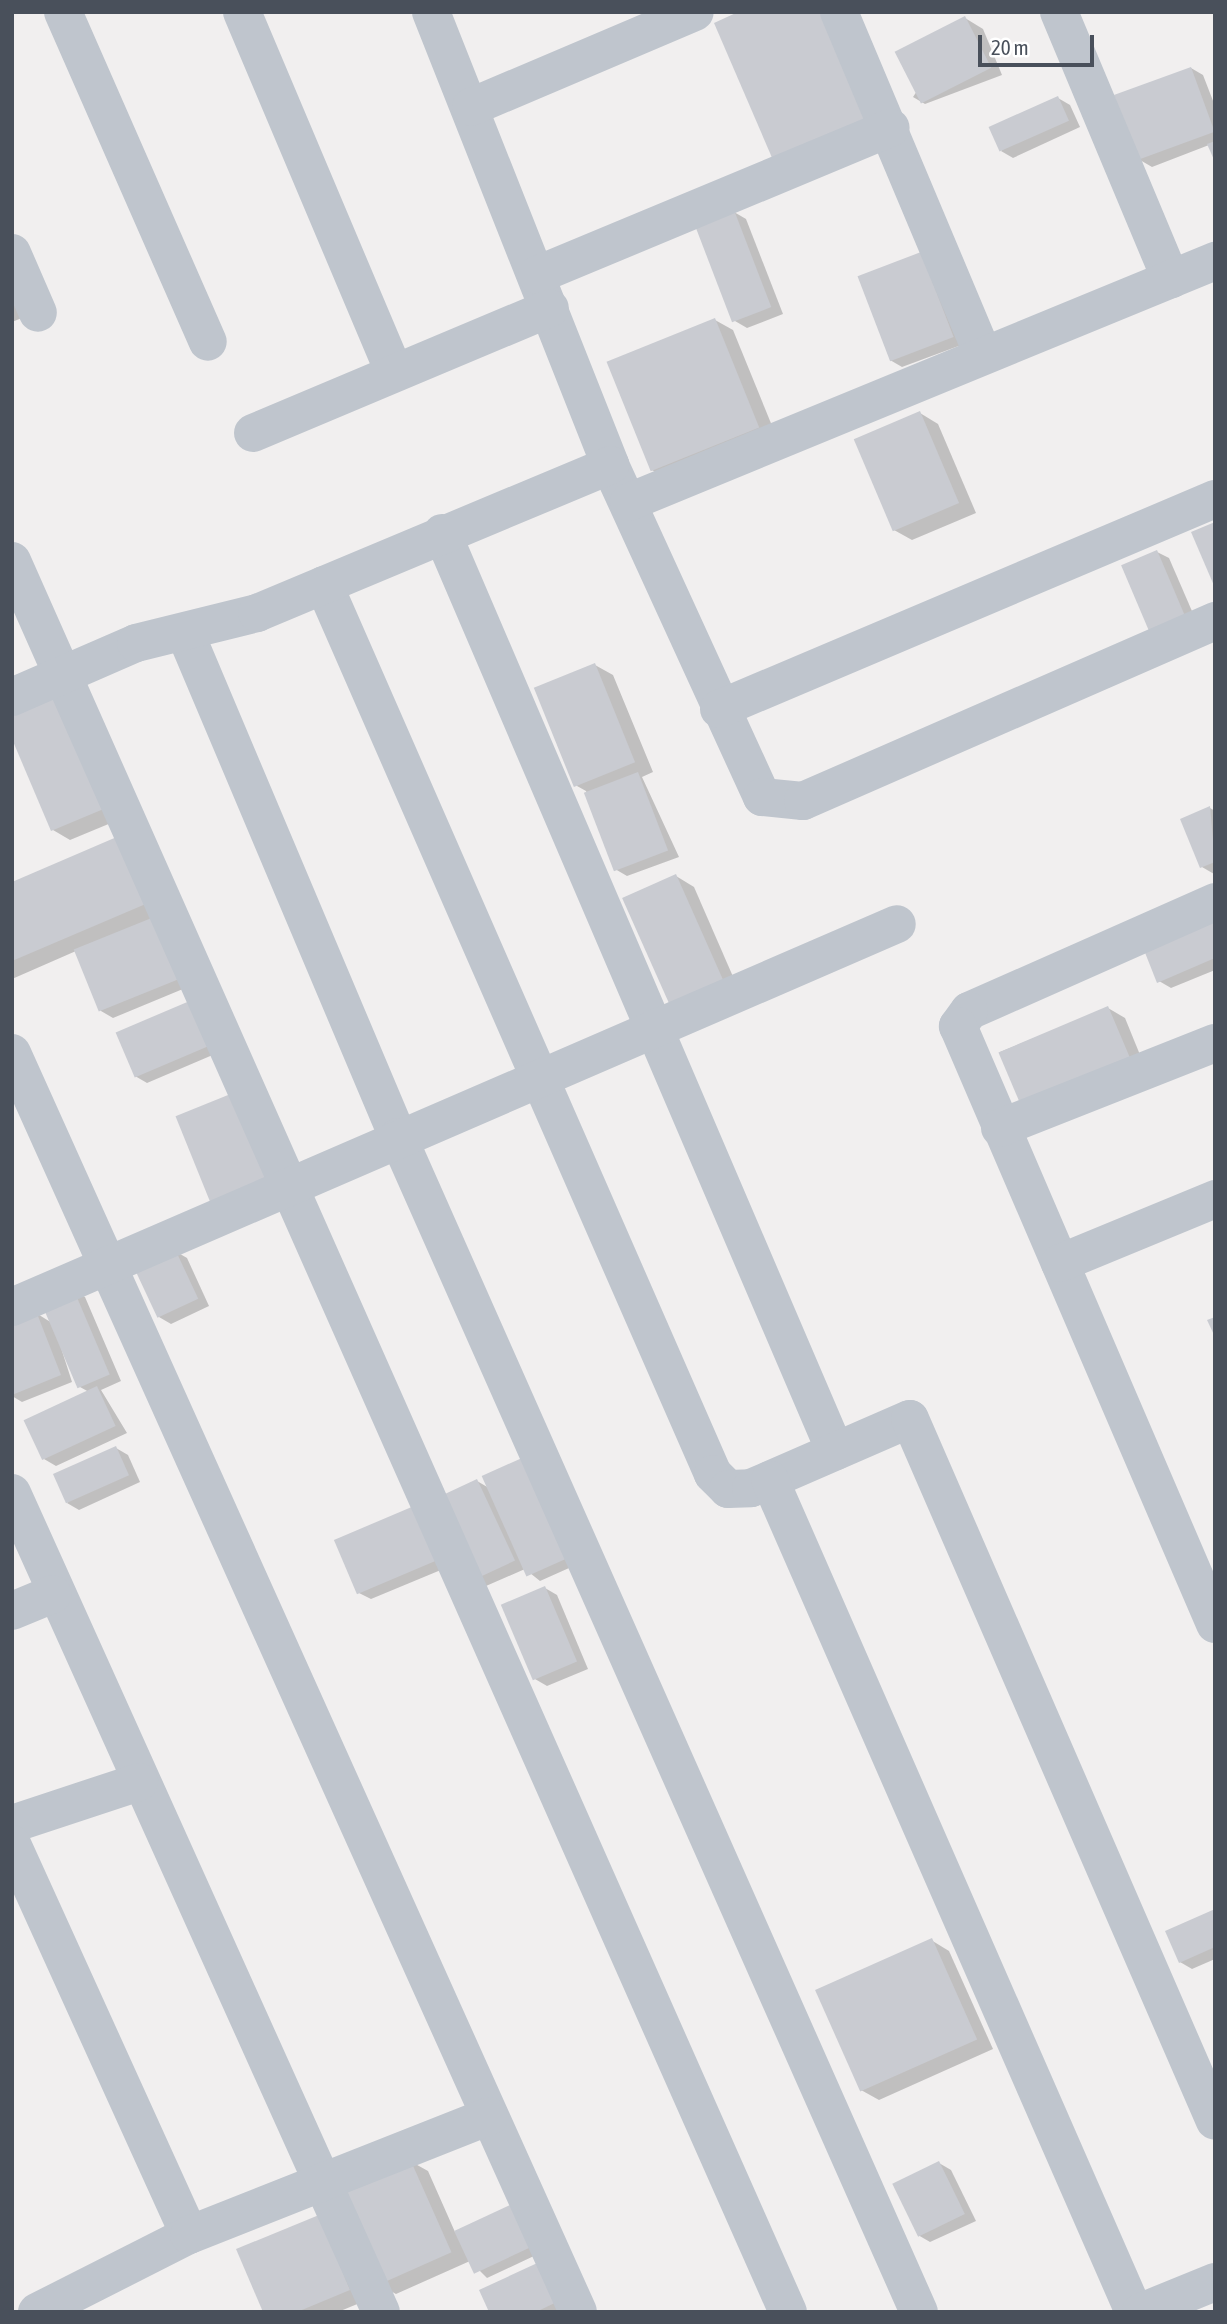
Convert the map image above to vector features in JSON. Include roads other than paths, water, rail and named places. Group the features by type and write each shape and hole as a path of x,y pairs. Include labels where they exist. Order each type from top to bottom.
{"street":[{"path":"63,12 208,342"},
{"path":"242,12 394,371"},
{"path":"430,12 471,107 610,465 629,502 719,709 762,797 790,804 1215,621"},
{"path":"471,107 633,24 695,12"},
{"path":"839,12 891,128 983,354"},
{"path":"1059,12 1171,280"},
{"path":"253,433 394,371 543,291 891,128"},
{"path":"12,253 38,313"},
{"path":"629,502 983,354 1215,261"},
{"path":"12,697 136,643 186,635 324,586 442,533 610,465"},
{"path":"719,709 1215,499"},
{"path":"442,533 835,1451"},
{"path":"12,561 285,1186 788,2312"},
{"path":"324,586 713,1474 738,1491 770,1480 910,1419 1215,2121"},
{"path":"186,635 398,1137 919,2312"},
{"path":"1215,902 961,1017 960,1036 1215,1624"},
{"path":"12,1307 109,1268 285,1186 897,924"},
{"path":"1000,1128 1215,1043"},
{"path":"12,1052 578,2312"},
{"path":"1059,1263 1215,1199"},
{"path":"770,1480 1134,2312"},
{"path":"12,1493 53,1594 326,2181 381,2312"},
{"path":"12,1611 53,1594"},
{"path":"12,1824 139,1782"},
{"path":"12,1844 189,2235"},
{"path":"37,2312 189,2235 489,2116"},
{"path":"1141,2312 1215,2282"}]}
